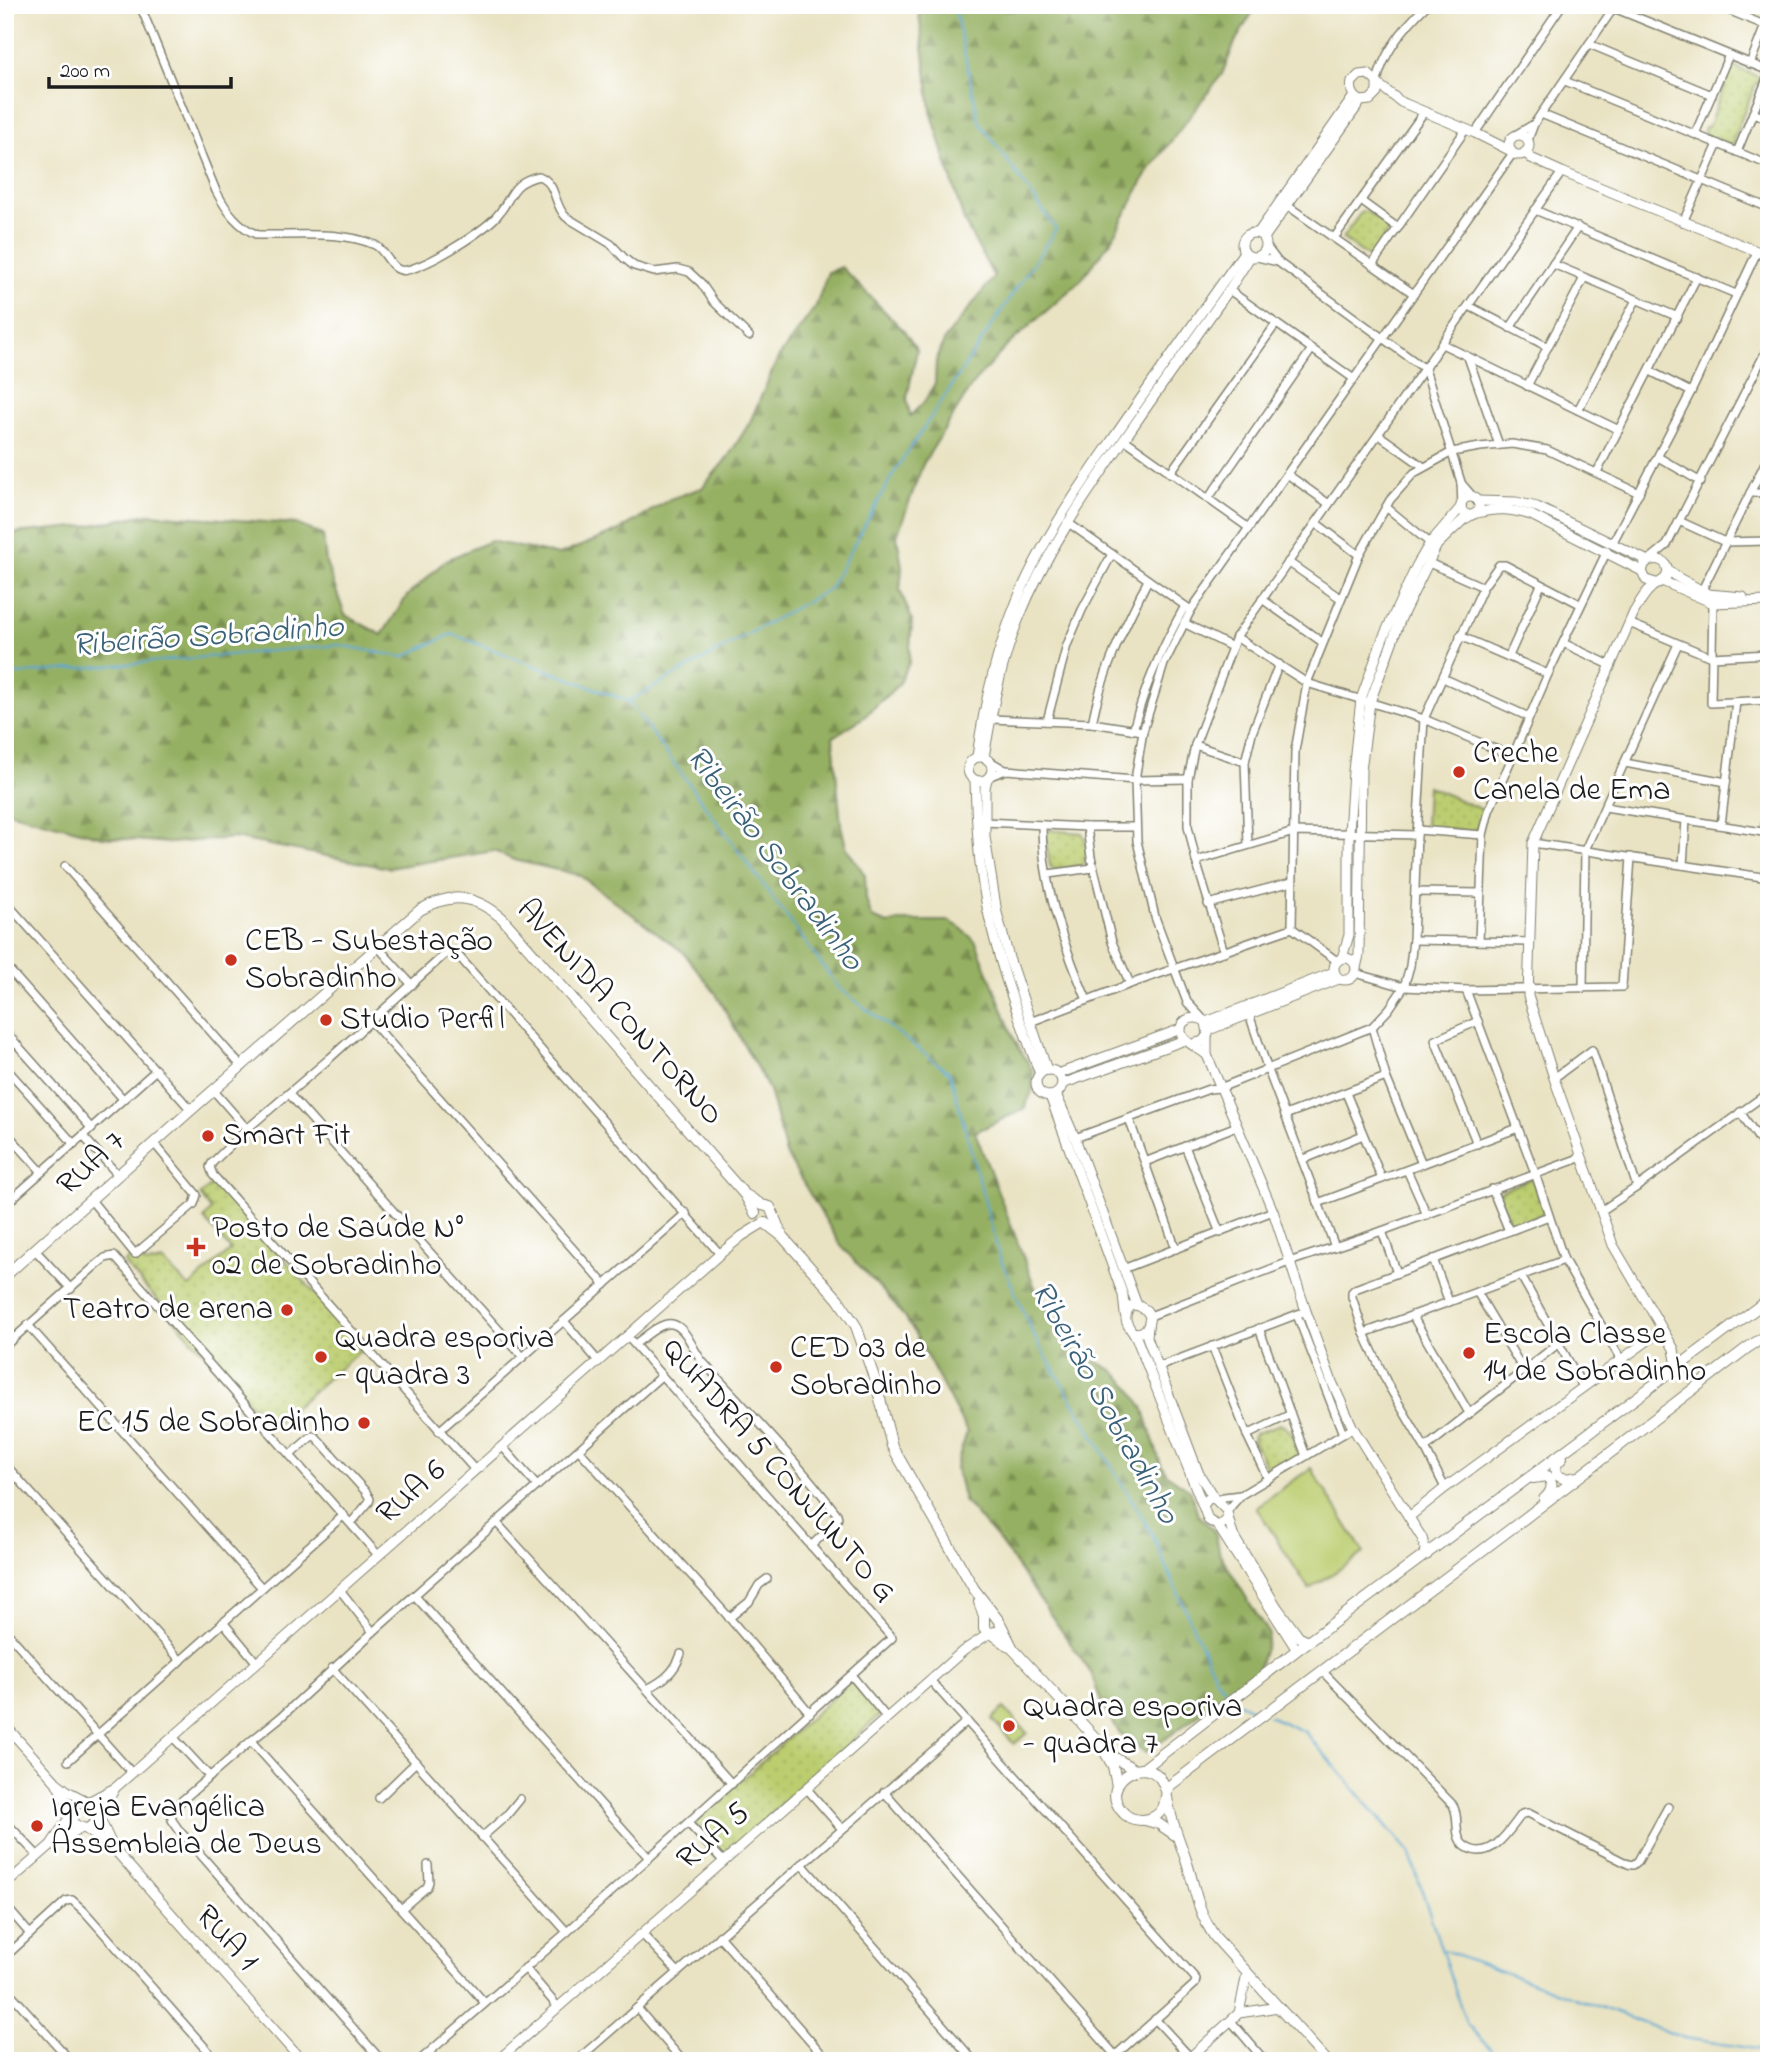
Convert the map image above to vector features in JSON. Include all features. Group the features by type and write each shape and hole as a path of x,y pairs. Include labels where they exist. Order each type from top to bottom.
{"main road":[{"name":"AVENIDA CONTORNO","path":"214,1091 420,910 441,899 467,899 494,911 502,918 745,1195 760,1216"},
{"name":"RUA 7","path":"5,1276 214,1091"},
{"path":"760,1216 770,1207 782,1236"},
{"path":"760,1216 768,1222 773,1215"},
{"path":"760,1216 782,1236 838,1299 856,1326 876,1382 892,1446 974,1589 998,1621 1013,1649"},
{"path":"1178,1838 1159,1824 1136,1820 1121,1811 1115,1795 1121,1779 1139,1769 1767,1302"},
{"path":"1144,1820 1159,1812 1164,1805 1168,1787 1769,1332"},
{"path":"1578,1476 1561,1478 1556,1474 1555,1466 1594,1430"},
{"path":"1516,1525 1551,1493 1552,1484 1545,1476 1524,1482"},
{"path":"974,1589 987,1629 1013,1649 1098,1742 1120,1762 1161,1778 1171,1818 1205,1920 1215,1937 1326,2061"},
{"path":"987,1629 987,1618 998,1621"},
{"path":"1098,1742 1113,1766 1117,1786"}],"street":[{"path":"140,5 222,204 248,231 258,235 343,236 379,246 394,267 406,270 467,239 498,215 515,187 526,179 539,176 549,182 561,212 566,217 604,239 634,266 654,272 678,269 689,272 714,302 749,336"},
{"path":"1263,239 1362,99 1377,93 1377,83 1385,60 1406,29 1427,5"},
{"path":"1372,265 1562,5"},
{"path":"1716,5 1767,26"},
{"path":"1133,730 1158,656 1188,608 1249,527 1424,280 1512,145 1542,114 1615,6 1769,73 1737,152"},
{"path":"1750,64 1767,26 1769,15"},
{"path":"1589,44 1712,95"},
{"path":"1695,134 1729,55"},
{"path":"1385,60 1368,74 1355,78 1351,87 1362,99 1401,102"},
{"path":"1368,74 1401,102 1495,144 1512,145 1523,136 1528,140"},
{"path":"1565,81 1769,165"},
{"path":"1044,1072 997,914 984,822 985,788 991,768 984,758 982,721 998,652 1019,596 1072,498 1288,206 1362,99"},
{"path":"1334,238 1424,112"},
{"path":"1753,113 1769,119"},
{"path":"1542,114 1769,208"},
{"path":"1512,145 1520,155 1525,152 1529,147 1528,140 1534,124"},
{"path":"1683,222 1718,144"},
{"path":"1525,152 1531,158 1562,172 1769,256"},
{"path":"1224,952 1208,904 1188,826 1188,779 1195,745 1236,637 1562,172"},
{"path":"1361,201 1398,228"},
{"path":"1288,206 1414,294"},
{"path":"1535,210 1737,294"},
{"path":"1510,328 1578,227"},
{"path":"1278,262 1250,255 1242,248 1244,240 1250,235 1263,239 1278,262 1425,369 1461,482 1464,513 1473,514 1496,508 1523,513 1610,548 1649,560 1659,559 1677,577 1708,594 1744,597 1769,595"},
{"path":"1479,942 1483,835 1489,811 1580,604 1692,391 1757,252"},
{"path":"984,758 1001,673 1019,618 1042,568 1068,522 1229,290 1250,255"},
{"path":"1553,264 1678,317"},
{"path":"1597,472 1697,277"},
{"path":"1527,386 1584,278"},
{"path":"1229,290 1354,379"},
{"path":"1578,410 1636,300"},
{"path":"1469,306 1548,347"},
{"path":"1170,473 1276,324"},
{"path":"1442,345 1619,430"},
{"path":"1677,1367 1674,1349 1613,1245 1528,996 1533,843 1634,612 1641,590 1642,572 1649,560 1667,545 1769,345"},
{"path":"1208,499 1312,349"},
{"path":"1468,357 1499,445"},
{"path":"1650,371 1692,391"},
{"path":"1378,435 1424,467"},
{"path":"1124,439 1249,527"},
{"path":"1292,928 1295,751 1307,683 1359,555 1386,507 1414,473 1452,452 1512,444 1547,450 1639,493"},
{"path":"1702,590 1769,455"},
{"path":"1658,457 1700,482"},
{"path":"1287,474 1329,504"},
{"path":"1366,701 1401,618 1437,545 1479,509 1476,500 1461,482"},
{"path":"1750,493 1769,493"},
{"path":"1206,1027 1337,976 1351,979 1356,970 1359,955 1353,771 1366,701 1383,638 1417,565 1430,543 1467,498 1516,502 1537,507 1610,548 1642,572 1646,580 1659,582 1713,603 1769,601"},
{"path":"1386,507 1430,543"},
{"path":"1679,521 1725,542 1769,541"},
{"path":"1068,522 1188,608"},
{"path":"1316,523 1359,555"},
{"path":"1634,612 1647,592 1666,576 1667,545"},
{"path":"1047,721 1067,645 1112,554"},
{"path":"1288,562 1340,598"},
{"path":"1429,563 1483,587"},
{"path":"1075,1138 1209,1089 1220,1088 1372,1027 1404,987 1410,966 1424,719 1483,587 1499,565 1505,565 1580,604"},
{"path":"1092,723 1107,666 1149,580"},
{"path":"1509,656 1541,585"},
{"path":"1262,599 1322,642"},
{"path":"1713,603 1712,704 1769,700"},
{"path":"1188,608 1184,623 1164,664 1143,731 1135,780 1137,841 1155,917 1187,1002 1206,1027 1207,1055 1273,1211 1302,1313 1343,1434"},
{"path":"1184,623 1233,647"},
{"path":"1629,623 1711,657 1769,654"},
{"path":"1461,636 1548,674"},
{"path":"1236,637 1307,683 1424,719 1512,756"},
{"path":"1563,643 1610,665"},
{"path":"1583,988 1585,850 1678,644"},
{"path":"1248,845 1245,762 1252,733 1279,664"},
{"path":"1443,678 1529,717"},
{"path":"1721,825 1736,702"},
{"path":"990,719 1092,723 1143,731"},
{"path":"1195,745 1245,762"},
{"path":"1188,779 1135,780 1006,770 984,758 972,761 970,768 975,780 981,873 994,936 1007,982 1044,1072 1060,1079 1189,1042 1203,1041 1206,1027"},
{"path":"1625,763 1726,782"},
{"path":"975,780 981,781 1006,770"},
{"path":"1605,807 1767,832 1769,802"},
{"path":"1683,865 1686,820"},
{"path":"984,822 1136,827"},
{"path":"1042,825 1042,841 1052,900 1087,1000"},
{"path":"1087,827 1093,868 1112,942 1130,984"},
{"path":"1196,861 1294,832 1483,835"},
{"path":"1337,976 1334,968 1340,960 1349,935 1354,833"},
{"path":"1533,843 1769,878"},
{"path":"1292,928 1340,960 1351,960 1356,970 1404,987 1466,990 1622,988 1631,857"},
{"path":"65,866 242,1067"},
{"path":"1048,874 1093,868"},
{"path":"1208,904 1292,882"},
{"path":"1416,892 1480,893"},
{"path":"5,901 191,1111"},
{"path":"1030,1022 1292,928"},
{"path":"1413,940 1529,942"},
{"path":"377,947 412,985"},
{"path":"475,1470 213,1175 210,1167 247,1129 444,955 450,952 458,954 720,1254"},
{"path":"5,965 123,1099"},
{"path":"1206,1027 1249,1014 1337,976"},
{"path":"1466,990 1535,1173 1564,1260 1621,1360"},
{"path":"1187,1002 1183,1025 1189,1042 1207,1055"},
{"path":"1249,1014 1335,1247"},
{"path":"1206,1027 1192,1017 1183,1025 1060,1079 1053,1095 1123,1295 1127,1326 1133,1333 1208,1520 1218,1526 1297,1650"},
{"path":"371,1021 605,1285"},
{"path":"1477,1143 1435,1040 1478,1021"},
{"path":"1372,1027 1386,1077 1422,1164"},
{"path":"5,1031 92,1129"},
{"path":"1554,1078 1592,1050 1637,1187"},
{"path":"5,1067 74,1144"},
{"path":"7,1201 156,1070"},
{"path":"1044,1072 1036,1080 1037,1088 1042,1094 1053,1095"},
{"path":"1285,1115 1386,1077"},
{"path":"214,1091 247,1129"},
{"path":"1601,1211 1769,1092"},
{"path":"1346,1093 1382,1179"},
{"path":"289,1094 523,1357"},
{"path":"1053,1095 1075,1138 1138,1305 1150,1316 1147,1337 1199,1474 1227,1514 1233,1535 1277,1607 1299,1637 1309,1642"},
{"path":"1740,1112 1769,1153"},
{"path":"1129,1119 1176,1250"},
{"path":"1144,1162 1237,1126"},
{"path":"1318,1203 1518,1128"},
{"path":"5,1131 42,1172"},
{"path":"1302,1160 1363,1135"},
{"path":"83,1136 118,1175"},
{"path":"90,1200 135,1254 194,1204 197,1195 154,1143"},
{"path":"1185,1146 1220,1233"},
{"path":"1150,1316 1289,1262 1427,1215 1582,1157"},
{"path":"1407,1170 1427,1215"},
{"path":"1493,1189 1509,1231"},
{"path":"1124,1269 1273,1211"},
{"path":"439,1431 686,1213"},
{"name":"RUA 6","path":"87,1801 115,1788 742,1236 760,1216"},
{"path":"1445,1488 1388,1385 1364,1333 1352,1293 1355,1289 1549,1216"},
{"path":"1382,1231 1397,1273"},
{"path":"35,1250 71,1289"},
{"path":"5,1346 105,1258 114,1256 378,1555"},
{"path":"1433,1259 1449,1302"},
{"path":"1364,1333 1564,1260"},
{"path":"1521,1276 1584,1387"},
{"path":"1477,1292 1524,1371"},
{"path":"1125,1314 1130,1307 1138,1305"},
{"path":"1158,1367 1302,1313"},
{"path":"1302,1313 1353,1428 1422,1538 1427,1555"},
{"path":"1412,1315 1469,1413"},
{"path":"564,1321 598,1361"},
{"path":"635,1344 663,1325 672,1324 679,1328 698,1357 783,1449 837,1514 836,1522 811,1546"},
{"path":"28,1325 262,1588"},
{"path":"1133,1333 1142,1332 1148,1327"},
{"path":"1259,1328 1306,1456"},
{"path":"1409,1517 1662,1330"},
{"name":"QUADRA 5 CONJUNTO G","path":"627,1336 892,1638 852,1676"},
{"path":"1424,1448 1559,1343"},
{"path":"1212,1346 1247,1435 1268,1479"},
{"path":"1674,1349 1686,1355 1694,1355"},
{"path":"382,2061 179,1830 172,1820 171,1810 281,1717 332,1668 662,1376"},
{"path":"1247,1435 1289,1415"},
{"path":"1218,1526 1225,1522 1227,1514 1241,1495 1353,1428"},
{"path":"291,1454 312,1436 316,1437 366,1492 369,1502 351,1523"},
{"path":"502,1446 537,1486"},
{"path":"579,1450 810,1713"},
{"path":"5,1464 181,1661"},
{"path":"1203,1506 1208,1499 1241,1495"},
{"path":"68,1761 344,1515"},
{"path":"497,1522 732,1784"},
{"path":"1422,1538 1433,1543 1443,1543"},
{"path":"729,1618 749,1602 759,1585 767,1579"},
{"path":"340,1590 373,1632"},
{"path":"415,1595 649,1858"},
{"path":"223,1622 257,1663"},
{"name":"RUA 5","path":"497,2061 987,1629"},
{"path":"5,1630 132,1773"},
{"path":"647,1689 673,1671 681,1654"},
{"path":"332,1668 567,1932"},
{"path":"1322,1671 1453,1805 1457,1814 1458,1835 1468,1849 1476,1851 1493,1848 1522,1814 1528,1813 1633,1865 1638,1861 1668,1807"},
{"path":"419,2061 852,1676 887,1718"},
{"path":"884,1792 1112,2058 1195,1984 1196,1979 930,1680"},
{"path":"576,2061 967,1721"},
{"path":"5,1725 56,1782 96,1806 114,1849"},
{"path":"173,1737 210,1777"},
{"path":"251,1741 485,2003"},
{"path":"379,1798 416,1762"},
{"path":"56,1782 74,1824 114,1849"},
{"name":"RUA 6","path":"99,1816 115,1788"},
{"path":"807,1789 842,1829"},
{"path":"482,1837 520,1800"},
{"path":"5,1885 51,1844 76,1804 87,1801"},
{"path":"51,1844 94,1825 99,1816"},
{"path":"5,1821 38,1856"},
{"path":"688,1823 723,1862"},
{"name":"RUA 1","path":"114,1849 302,2061"},
{"path":"802,1864 974,2061"},
{"path":"401,1909 427,1887 428,1865"},
{"path":"5,1956 66,1901 72,1900 217,2061"},
{"path":"5,1905 30,1934"},
{"path":"642,1934 678,1972"},
{"path":"719,1936 828,2061"},
{"path":"525,1969 558,2007"},
{"path":"1155,2019 1188,2059 1239,2013 1247,1973"},
{"path":"5,1987 72,2061"},
{"path":"1239,2013 1279,2007"},
{"path":"637,2008 683,2061"},
{"path":"1231,2021 1264,2061"}],"green space":[{"path":"918,5 1257,5 1236,40 1222,74 1147,173 1111,241 1081,280 1007,346 974,382 923,464 897,536 902,568 900,590 912,620 909,663 898,685 864,717 833,737 841,825 846,847 865,875 866,899 872,918 888,924 899,921 949,921 976,942 1015,1041 1033,1071 1032,1092 1024,1109 975,1132 1036,1290 1081,1361 1087,1357 1113,1370 1130,1387 1143,1407 1161,1465 1168,1475 1190,1490 1198,1514 1215,1532 1220,1554 1269,1635 1258,1671 1146,1753 1120,1734 1102,1704 1091,1673 1000,1542 964,1501 956,1467 967,1432 912,1328 891,1300 841,1246 786,1154 769,1090 716,994 683,952 579,875 514,860 494,851 388,868 234,838 169,843 103,837 5,811 5,534 86,526 148,514 296,524 323,535 326,563 345,615 382,635 407,596 446,560 490,541 559,555 620,530 670,499 702,488 728,457 750,422 778,358 816,306 828,272 841,267 904,331 917,350 907,398 910,416 925,401 935,383 936,360 945,339 994,277 964,221 931,111"},
{"path":"1730,65 1759,77 1761,81 1756,83 1733,140 1736,142 1731,146 1704,131 1705,127 1708,127"},
{"path":"1362,211 1366,211 1390,229 1370,258 1343,239"},
{"path":"1427,786 1483,810 1476,832 1425,827"},
{"path":"1049,830 1082,833 1087,849 1083,865 1055,870 1050,866 1045,835"},
{"path":"1532,1178 1544,1210 1541,1216 1513,1226 1509,1223 1498,1192"},
{"path":"216,1181 363,1348 271,1428 124,1263 135,1254 147,1264 163,1261 189,1287 231,1250 204,1219 211,1210 200,1195"},
{"path":"1280,1424 1288,1429 1294,1438 1297,1458 1274,1472 1268,1470 1253,1440 1254,1434"},
{"path":"1311,1468 1364,1553 1309,1589 1256,1507"},
{"path":"851,1681 880,1715 723,1857 694,1823"},
{"name":"Quadra esporiva - quadra 7","path":"1004,1708 1027,1733 1014,1744 992,1719"}],"waterway":[{"path":"629,701 829,589 895,471 1056,229 979,121 954,5"},
{"name":"Ribeirão Sobradinho","path":"5,675 339,645 403,657 452,634 628,701 839,988 950,1073 1000,1258 1036,1340 1151,1532 1215,1677 1231,1695"},
{"name":"Ribeirão Sobradinho","path":"1237,1702 1260,1713"},
{"name":"Ribeirão Sobradinho","path":"1269,1716 1305,1732 1409,1852 1466,2023 1501,2061"},
{"path":"1444,1950 1684,2038 1769,2051"}],"place":[{"name":"Creche Canela de Ema","path":"1459,772"},
{"name":"CEB - Subestação Sobradinho","path":"231,960"},
{"name":"Studio Perfil","path":"326,1020"},
{"name":"Smart Fit","path":"208,1136"},
{"name":"Posto de Saúde N° 02 de Sobradinho","path":"196,1247"},
{"name":"Teatro de arena","path":"287,1310"},
{"name":"Escola Classe 14 de Sobradinho","path":"1469,1353"},
{"name":"Quadra esporiva - quadra 3","path":"321,1357"},
{"name":"CED 03 de Sobradinho","path":"776,1367"},
{"name":"EC 15 de Sobradinho","path":"364,1423"},
{"name":"Quadra esporiva - quadra 7","path":"1009,1726"},
{"name":"Igreja Evangélica Assembleia de Deus","path":"37,1826"}]}
